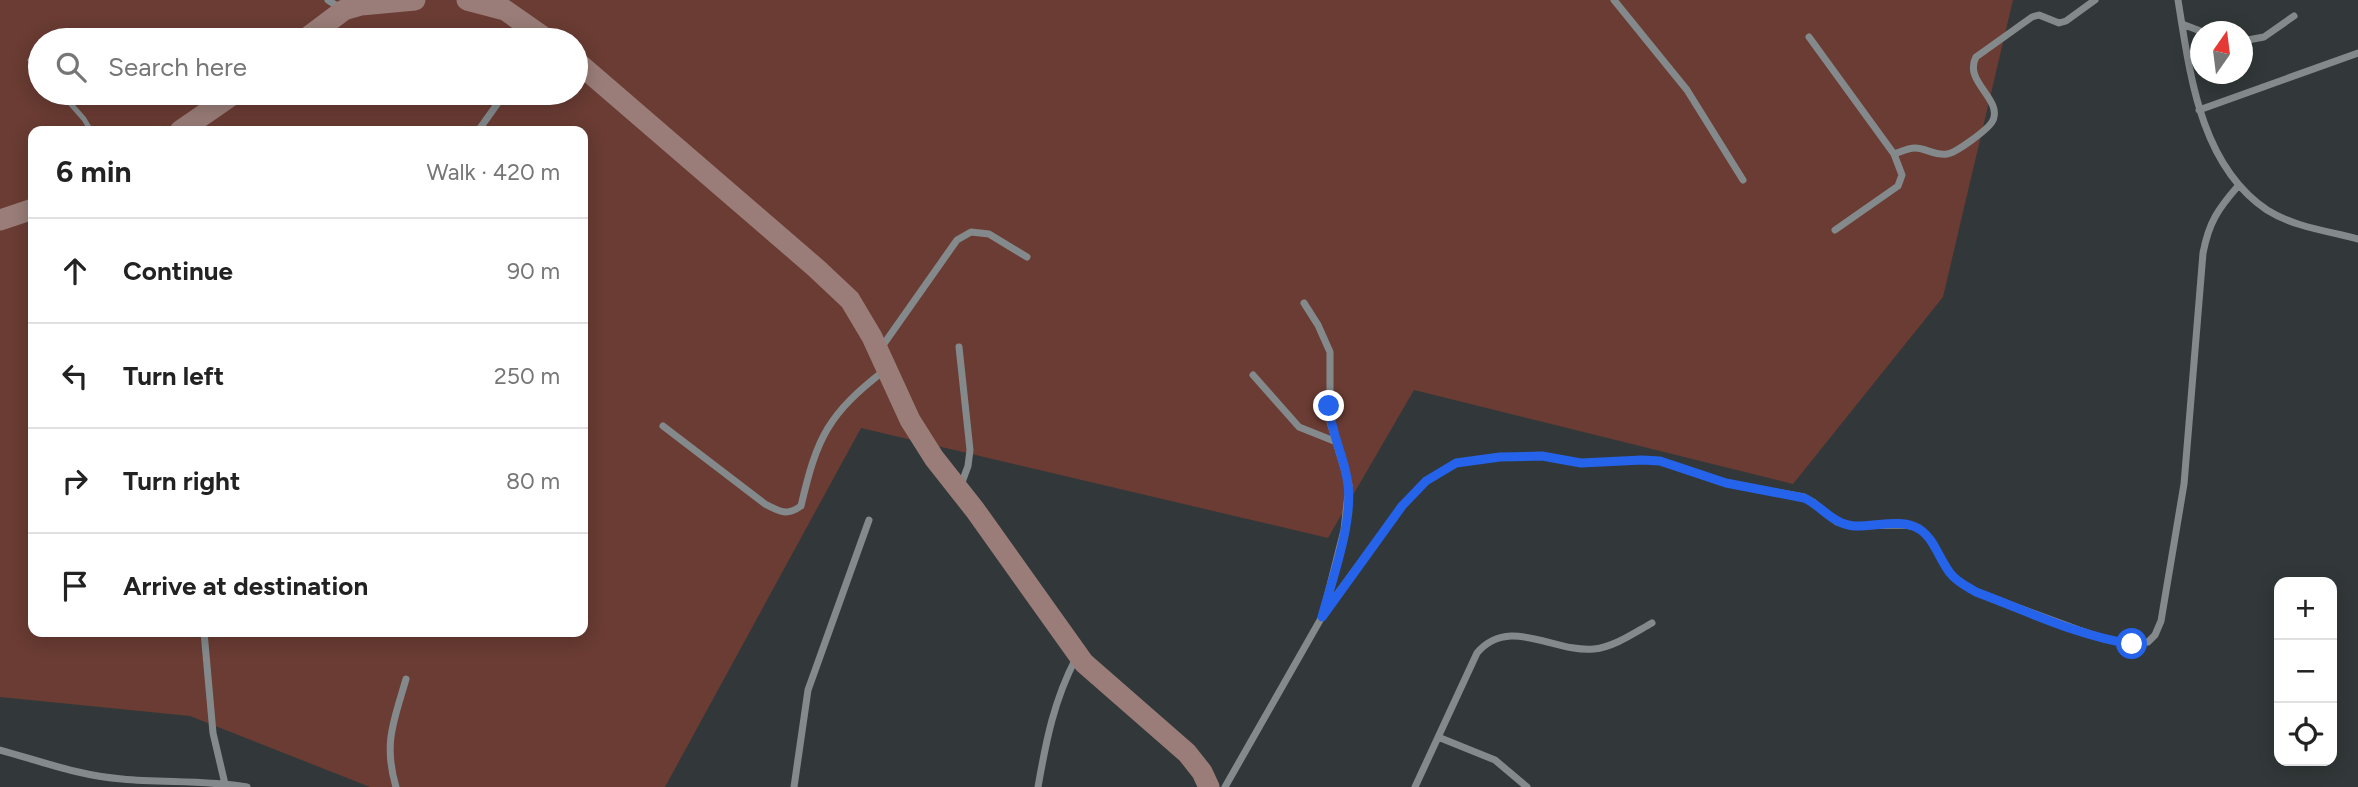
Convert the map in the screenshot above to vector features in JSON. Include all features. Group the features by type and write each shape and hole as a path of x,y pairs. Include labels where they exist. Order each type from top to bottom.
{"street":[{"path":"315,28 336,5 415,0"},
{"path":"467,0 505,10 530,28"},
{"path":"1614,0 1687,90 1743,180"},
{"path":"1894,154 1914,148 1936,155 1946,155 1958,150 1992,123 1994,116 1994,107 1973,73 1972,64 1976,58 2032,17 2039,15 2059,23 2095,0"},
{"path":"2178,0 2199,110 2213,142 2238,186 2268,211 2294,222 2358,239"},
{"path":"2253,39 2264,37 2294,16"},
{"path":"2182,24 2190,27"},
{"path":"1809,37 1894,154 1902,175 1898,186 1835,230"},
{"path":"2199,110 2358,53"},
{"path":"588,71 850,300 872,337 909,419 933,458 1084,663 1187,753 1202,772 1209,787"},
{"path":"187,126 218,105"},
{"path":"482,126 496,105"},
{"path":"1225,787 1322,617 1402,506 1426,481 1456,463 1500,457 1542,456 1581,463 1660,461 1726,483 1804,498 1838,522 1851,526 1906,525 1919,528 1930,539 1952,576 1976,592 2109,640 2132,644 2148,642 2155,635 2161,621 2180,519 2207,230 2218,209 2238,186"},
{"path":"0,220 28,211"},
{"path":"663,426 765,504 780,513 792,512 801,506 811,462 823,435 882,361 957,240 971,232 989,234 1027,257"},
{"path":"1304,303 1323,334 1330,352 1329,406 1335,441 1349,485 1348,511 1322,617"},
{"path":"959,347 971,450 959,490"},
{"path":"1253,375 1299,427 1335,441"},
{"path":"794,787 808,690 869,520"},
{"path":"1415,787 1477,653 1485,643 1501,636 1520,635 1579,650 1594,649 1607,647 1652,623"},
{"path":"204,637 213,733 225,783"},
{"path":"1038,787 1048,730 1056,704 1078,654"},
{"path":"396,787 389,748 406,679"},
{"path":"1438,737 1495,760 1527,787"},
{"path":"0,750 88,775 120,779 225,783 247,787"}],"lane":[{"path":"72,105 88,126"}],"shaded area":[{"path":"0,0 2013,0 1943,297 1793,484 1414,390 1328,538 861,428 665,787 370,787 190,716 0,697"}],"route":[{"path":"1329,406 1330,422 1349,485 1348,511 1322,617 1402,506 1426,481 1456,463 1500,457 1542,456 1581,463 1660,461 1726,483 1804,498 1838,522 1851,526 1894,524 1919,528 1930,539 1952,576 1976,592 2109,640 2132,644"}]}
